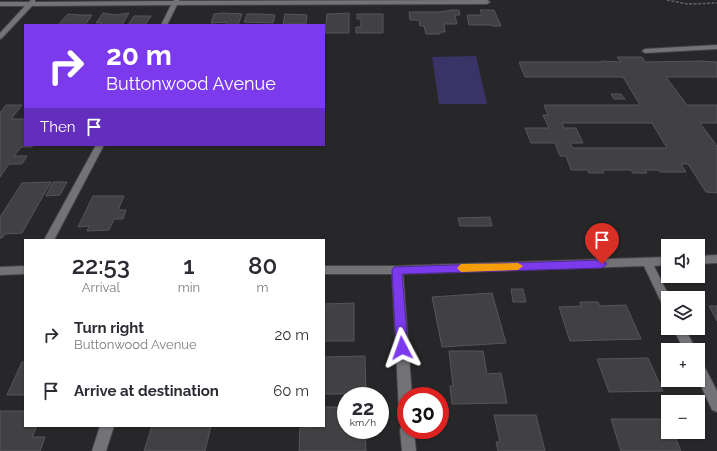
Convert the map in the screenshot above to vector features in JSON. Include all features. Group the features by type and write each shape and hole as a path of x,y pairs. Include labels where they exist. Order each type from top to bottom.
{"street":[{"path":"0,4 33,2 488,2"},
{"path":"0,37 33,2"},
{"path":"165,24 177,2"},
{"path":"50,239 99,146"},
{"path":"705,260 717,259"},
{"path":"325,270 397,270 661,261"},
{"path":"647,262 662,291"},
{"path":"0,271 24,270"},
{"path":"397,270 404,387"},
{"path":"705,380 717,405"},
{"path":"100,451 107,427"},
{"path":"407,439 408,451"}],"lane":[{"path":"645,51 717,47"}],"path":[{"path":"666,0 687,4 717,3"}],"shaded area":[{"path":"476,56 487,104 439,104 432,57"}],"building":[{"path":"459,10 460,15 455,15 457,24 444,24 445,32 440,32 440,34 426,34 424,26 420,26 419,20 410,20 409,12 439,12"},
{"path":"480,10 494,10 501,26 469,25 467,15 482,15"},
{"path":"103,13 115,15 129,13 123,24 96,23"},
{"path":"349,13 349,33 325,33 327,14"},
{"path":"68,14 92,15 86,24 59,24"},
{"path":"214,14 242,14 238,24 226,24 226,22 211,23"},
{"path":"247,14 275,15 273,23 244,22"},
{"path":"285,14 307,15 306,24 283,24"},
{"path":"357,14 383,14 383,33 356,33 356,27 361,27 361,19 357,19"},
{"path":"134,16 151,16 146,24 129,24"},
{"path":"617,57 642,57 645,62 717,62 717,77 666,77 687,105 717,105 717,123 700,123 717,146 717,193 706,192 688,164 681,164 686,172 660,172 659,170 645,170 647,173 633,173 631,170 602,170 604,173 589,173 587,170 571,170 566,156 560,156 555,143 531,143 525,128 549,128 543,115 548,115 544,105 640,105 623,77 525,77 519,62 621,62","holes":["562,123 652,123 667,148 573,148 570,143 583,143 576,128 564,128"]},
{"path":"611,94 621,94 625,99 614,99"},
{"path":"6,105 22,105 11,119 24,119 24,146 32,146 21,147 14,156 27,156 22,164 9,164 0,177 0,113"},
{"path":"51,182 22,233 5,234 2,238 0,238 0,217 22,183"},
{"path":"53,182 67,182 60,195 46,196"},
{"path":"93,196 124,196 118,210 126,210 123,219 114,219 109,230 87,231 89,226 78,227"},
{"path":"490,217 492,226 460,226 458,218"},
{"path":"511,289 523,289 526,302 513,302"},
{"path":"492,293 506,343 442,347 432,297"},
{"path":"580,302 598,302 600,306 626,305 641,339 570,341 559,307 581,306"},
{"path":"354,303 354,341 325,341 325,304"},
{"path":"709,306 717,306 717,321"},
{"path":"449,351 483,351 487,374 501,373 507,403 452,404 450,386 453,386"},
{"path":"365,356 366,387 337,387 337,394 325,394 325,357"},
{"path":"648,358 663,391 609,392 597,359"},
{"path":"22,362 24,362 24,395 7,395"},
{"path":"325,407 337,407 337,439 365,439 366,451 299,451 300,428 325,427"},
{"path":"0,411 24,411 24,427 37,427 32,437 45,437 40,451 0,451"},
{"path":"494,415 536,415 545,451 498,451 496,442 500,442"},
{"path":"611,419 661,419 661,439 676,439 681,451 621,451"},
{"path":"152,427 211,427 205,451 144,451"}],"slow traffic":[{"path":"461,268 518,266"}],"route":[{"path":"402,348 397,270 602,264"}]}
